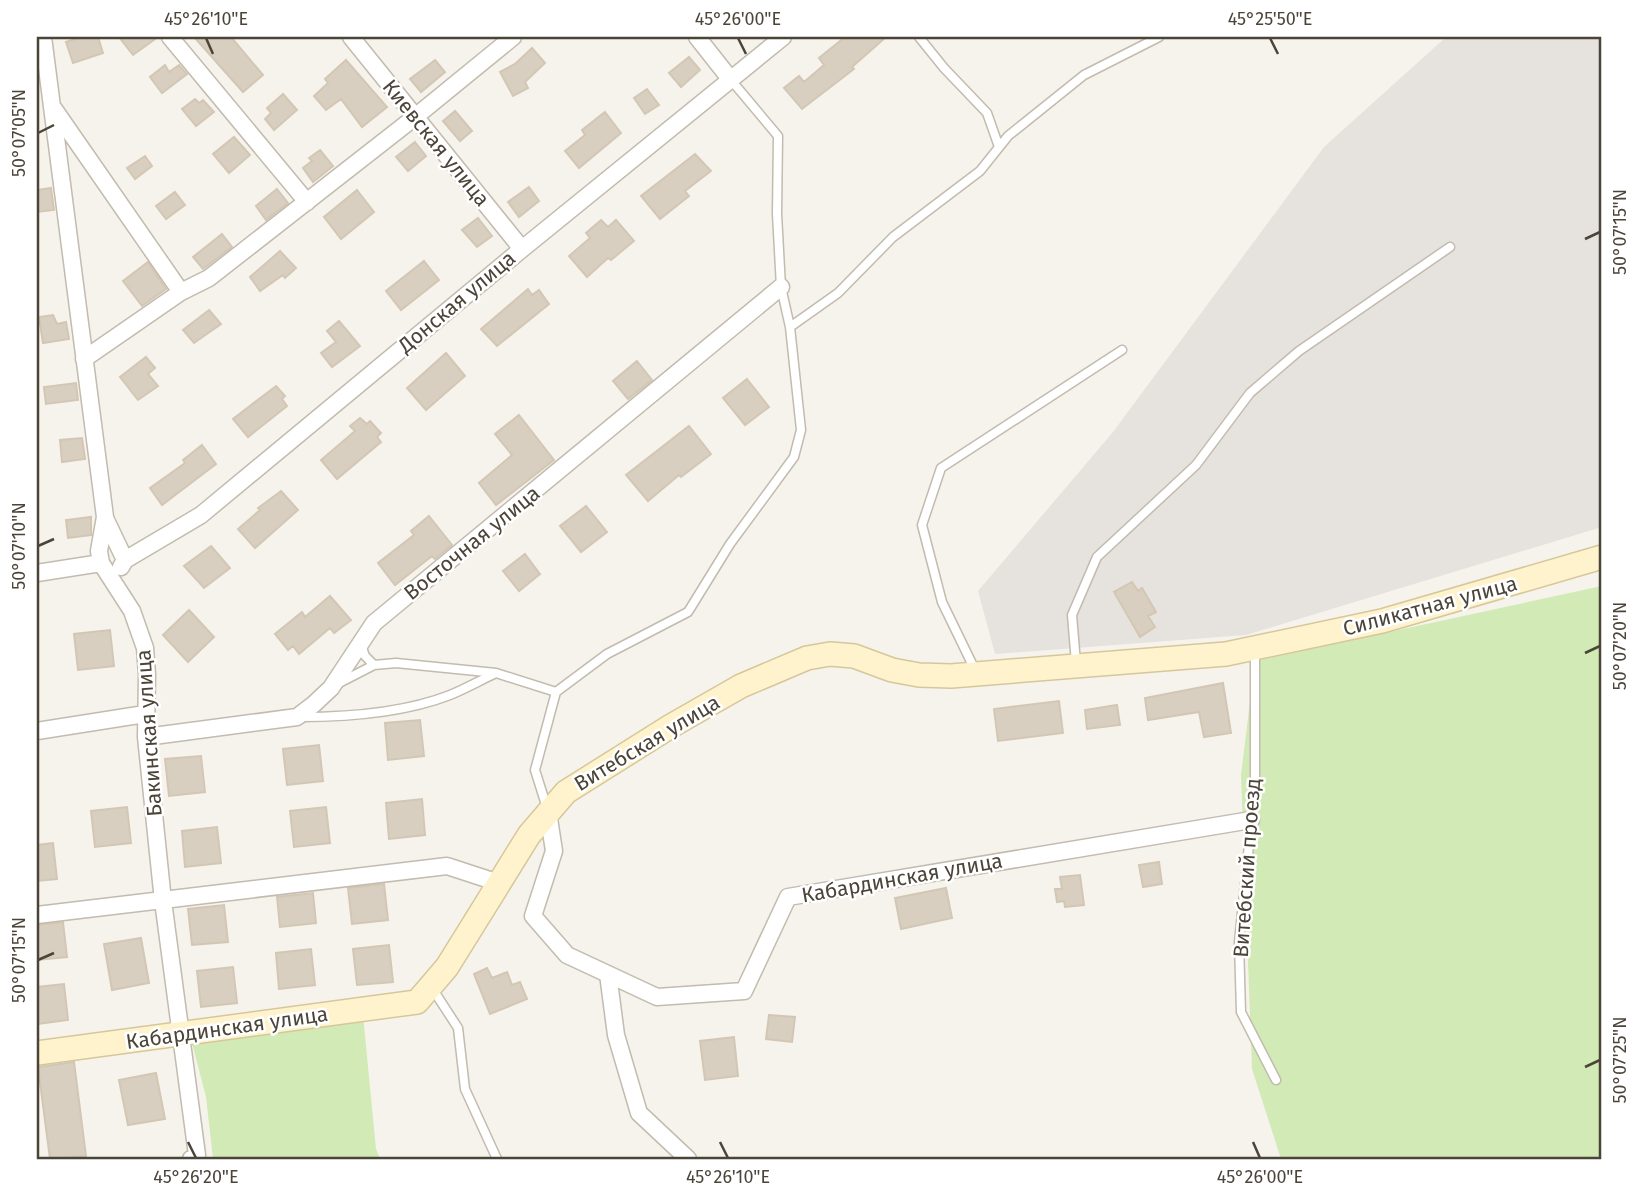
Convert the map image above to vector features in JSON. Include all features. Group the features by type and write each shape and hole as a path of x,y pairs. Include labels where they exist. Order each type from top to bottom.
{"street":[{"path":"43,37 105,517 125,560 112,580"},
{"path":"170,37 307,202"},
{"name":"Киевская улица","path":"351,37 522,249"},
{"path":"84,359 181,292 209,278 513,37"},
{"path":"697,37 731,79"},
{"name":"Донская улица","path":"125,560 201,515 783,37"},
{"path":"52,107 181,292"},
{"name":"Восточная улица","path":"297,717 331,688 374,623 782,288"},
{"path":"37,573 101,563 99,551 105,517"},
{"name":"Силикатная улица","path":"1255,648 1382,621 1602,557"},
{"name":"Бакинская улица","path":"101,563 132,611 145,648 146,737 163,901 197,1155 191,1159"},
{"name":"Витебская улица","path":"424,994 447,967 528,835 566,792 741,686 807,658 830,654 854,656 892,670 919,675 977,674 1226,654 1255,648"},
{"path":"37,731 145,714"},
{"path":"146,737 297,717"},
{"name":"Кабардинская улица","path":"548,812 554,851 533,916 567,955 657,997 744,990 789,897 1251,820"},
{"path":"37,915 447,866 499,883"},
{"path":"608,974 616,1035 639,1113 688,1159"},
{"name":"Кабардинская улица","path":"37,1053 181,1035 424,994"}],"lane":[{"path":"919,37 987,113 999,147"},
{"path":"790,327 838,293 893,237 980,171 1007,136 1084,75 1159,37"},
{"path":"548,812 535,770 556,692 607,654 688,612 730,544 794,457 801,430 790,327 782,288 778,136 731,79"},
{"path":"1076,666 1072,615 1097,557 1196,465 1250,393 1298,352 1450,247"},
{"path":"977,674 942,603 922,525 941,468 1122,350"},
{"path":"359,642 365,656 374,665"},
{"name":"Витебский проезд","path":"1255,648 1255,786 1239,942 1241,1012 1276,1080"},
{"path":"331,688 374,665 396,663 496,673 556,692"},
{"path":"297,717 336,717 408,706 448,696 496,673"},
{"path":"424,994 458,1028 465,1089 497,1159"}],"shaded area":[{"path":"1446,37 1602,37 1602,527 1246,635 995,654 978,591 1113,432 1324,147"}],"green space":[{"path":"1602,586 1602,1159 1281,1159 1252,1069 1241,775 1255,661"},
{"path":"363,1015 376,1149 380,1159 213,1159 206,1097 192,1043"}],"building":[{"path":"81,37 98,37 103,53 73,63 66,42"},
{"path":"119,37 158,37 133,55"},
{"path":"194,37 231,37 263,75 243,92"},
{"path":"845,37 886,37 852,67 854,69 802,109 784,88 799,76 804,82 824,65 819,58"},
{"path":"532,48 545,63 525,82 528,88 513,96 500,72 515,64"},
{"path":"689,57 700,70 681,87 669,73"},
{"path":"346,60 387,107 362,127 341,99 326,110 314,96 328,83 325,79"},
{"path":"435,60 445,72 421,92 410,79"},
{"path":"165,65 169,72 179,65 187,74 162,93 150,77"},
{"path":"647,89 659,105 645,114 634,98"},
{"path":"283,94 297,110 274,130 265,119 271,113 267,108"},
{"path":"195,99 199,103 203,100 214,112 196,126 182,109"},
{"path":"455,111 472,131 460,141 443,121"},
{"path":"605,112 621,133 579,168 565,151 585,135 582,130"},
{"path":"234,137 250,155 229,173 213,154"},
{"path":"415,142 426,156 408,171 396,157"},
{"path":"320,150 333,166 313,182 303,168 312,161 309,158"},
{"path":"695,154 711,171 685,191 689,196 660,219 641,196"},
{"path":"145,156 152,166 135,179 127,168"},
{"path":"529,187 539,201 519,217 508,202"},
{"path":"51,188 54,210 37,212 37,190"},
{"path":"277,189 288,203 266,220 256,206"},
{"path":"357,190 374,212 341,239 324,217"},
{"path":"175,192 185,205 166,219 156,206"},
{"path":"478,218 492,236 477,247 462,230"},
{"path":"601,220 608,227 616,220 634,241 611,260 608,258 587,277 569,256 590,238 586,233"},
{"path":"222,234 232,247 203,269 193,257"},
{"path":"280,251 296,268 285,278 283,275 260,291 250,277"},
{"path":"424,261 439,280 401,310 386,291"},
{"path":"148,262 166,289 142,306 123,281"},
{"path":"528,289 532,295 539,290 549,304 497,346 481,329"},
{"path":"209,310 221,324 194,343 183,330"},
{"path":"53,315 57,324 66,322 69,339 43,343 39,317"},
{"path":"339,321 360,346 332,367 321,353 336,342 327,331"},
{"path":"446,353 465,376 426,410 407,388"},
{"path":"146,357 155,368 148,374 158,386 138,400 120,377"},
{"path":"637,361 652,380 628,399 613,381"},
{"path":"747,379 769,407 745,425 723,398"},
{"path":"76,383 78,400 46,404 44,387"},
{"path":"276,386 285,396 282,399 287,406 248,437 233,419"},
{"path":"519,415 554,460 496,505 479,483 512,455 495,434"},
{"path":"360,418 367,424 370,421 381,433 377,437 381,442 337,479 321,460 355,431 350,426"},
{"path":"689,426 711,454 681,477 679,475 648,501 626,475"},
{"path":"82,438 85,459 62,462 60,440"},
{"path":"202,445 216,464 162,505 150,488 185,463 183,460"},
{"path":"281,491 298,510 255,548 238,529 260,510 258,508"},
{"path":"586,506 607,532 581,552 560,526"},
{"path":"429,516 452,545 435,559 432,556 395,585 378,563 414,535 411,531"},
{"path":"91,517 91,535 68,538 66,520"},
{"path":"211,546 230,568 204,588 184,566"},
{"path":"525,554 540,574 519,591 503,571"},
{"path":"1132,582 1138,591 1142,588 1156,612 1148,616 1155,627 1140,637 1114,592"},
{"path":"330,596 351,620 334,633 330,628 299,654 293,646 288,650 275,634 302,612 305,617"},
{"path":"189,610 214,637 188,662 163,635"},
{"path":"110,630 114,666 78,670 74,634"},
{"path":"1223,683 1231,733 1204,737 1199,712 1148,720 1145,698"},
{"path":"1059,701 1063,733 998,741 994,709"},
{"path":"1117,705 1120,725 1087,729 1085,710"},
{"path":"420,720 424,756 388,760 385,723"},
{"path":"319,745 323,781 287,785 283,749"},
{"path":"201,756 205,792 169,796 165,759"},
{"path":"422,799 425,835 389,839 386,803"},
{"path":"127,807 131,843 95,847 91,811"},
{"path":"326,807 330,843 294,847 290,811"},
{"path":"217,827 221,863 185,867 182,831"},
{"path":"53,843 57,879 37,881 37,845"},
{"path":"1159,862 1162,884 1143,887 1139,865"},
{"path":"1080,875 1084,905 1065,907 1064,901 1057,902 1055,889 1062,889 1060,877"},
{"path":"384,884 388,920 352,924 348,888"},
{"path":"946,888 952,918 901,929 895,898"},
{"path":"313,893 316,923 280,927 277,897"},
{"path":"224,905 228,942 192,945 188,909"},
{"path":"63,922 67,957 37,960 37,925"},
{"path":"141,938 149,983 112,990 104,944"},
{"path":"389,945 393,982 357,985 353,949"},
{"path":"311,949 315,985 279,989 276,953"},
{"path":"233,967 237,1003 201,1007 197,971"},
{"path":"487,968 492,978 507,972 512,985 520,982 527,999 490,1014 474,974"},
{"path":"64,984 68,1020 37,1024 37,987"},
{"path":"769,1015 795,1017 792,1042 766,1039"},
{"path":"734,1037 738,1076 705,1080 700,1041"},
{"path":"74,1062 86,1156 50,1159 38,1067"},
{"path":"156,1073 165,1119 128,1125 119,1080"}]}
